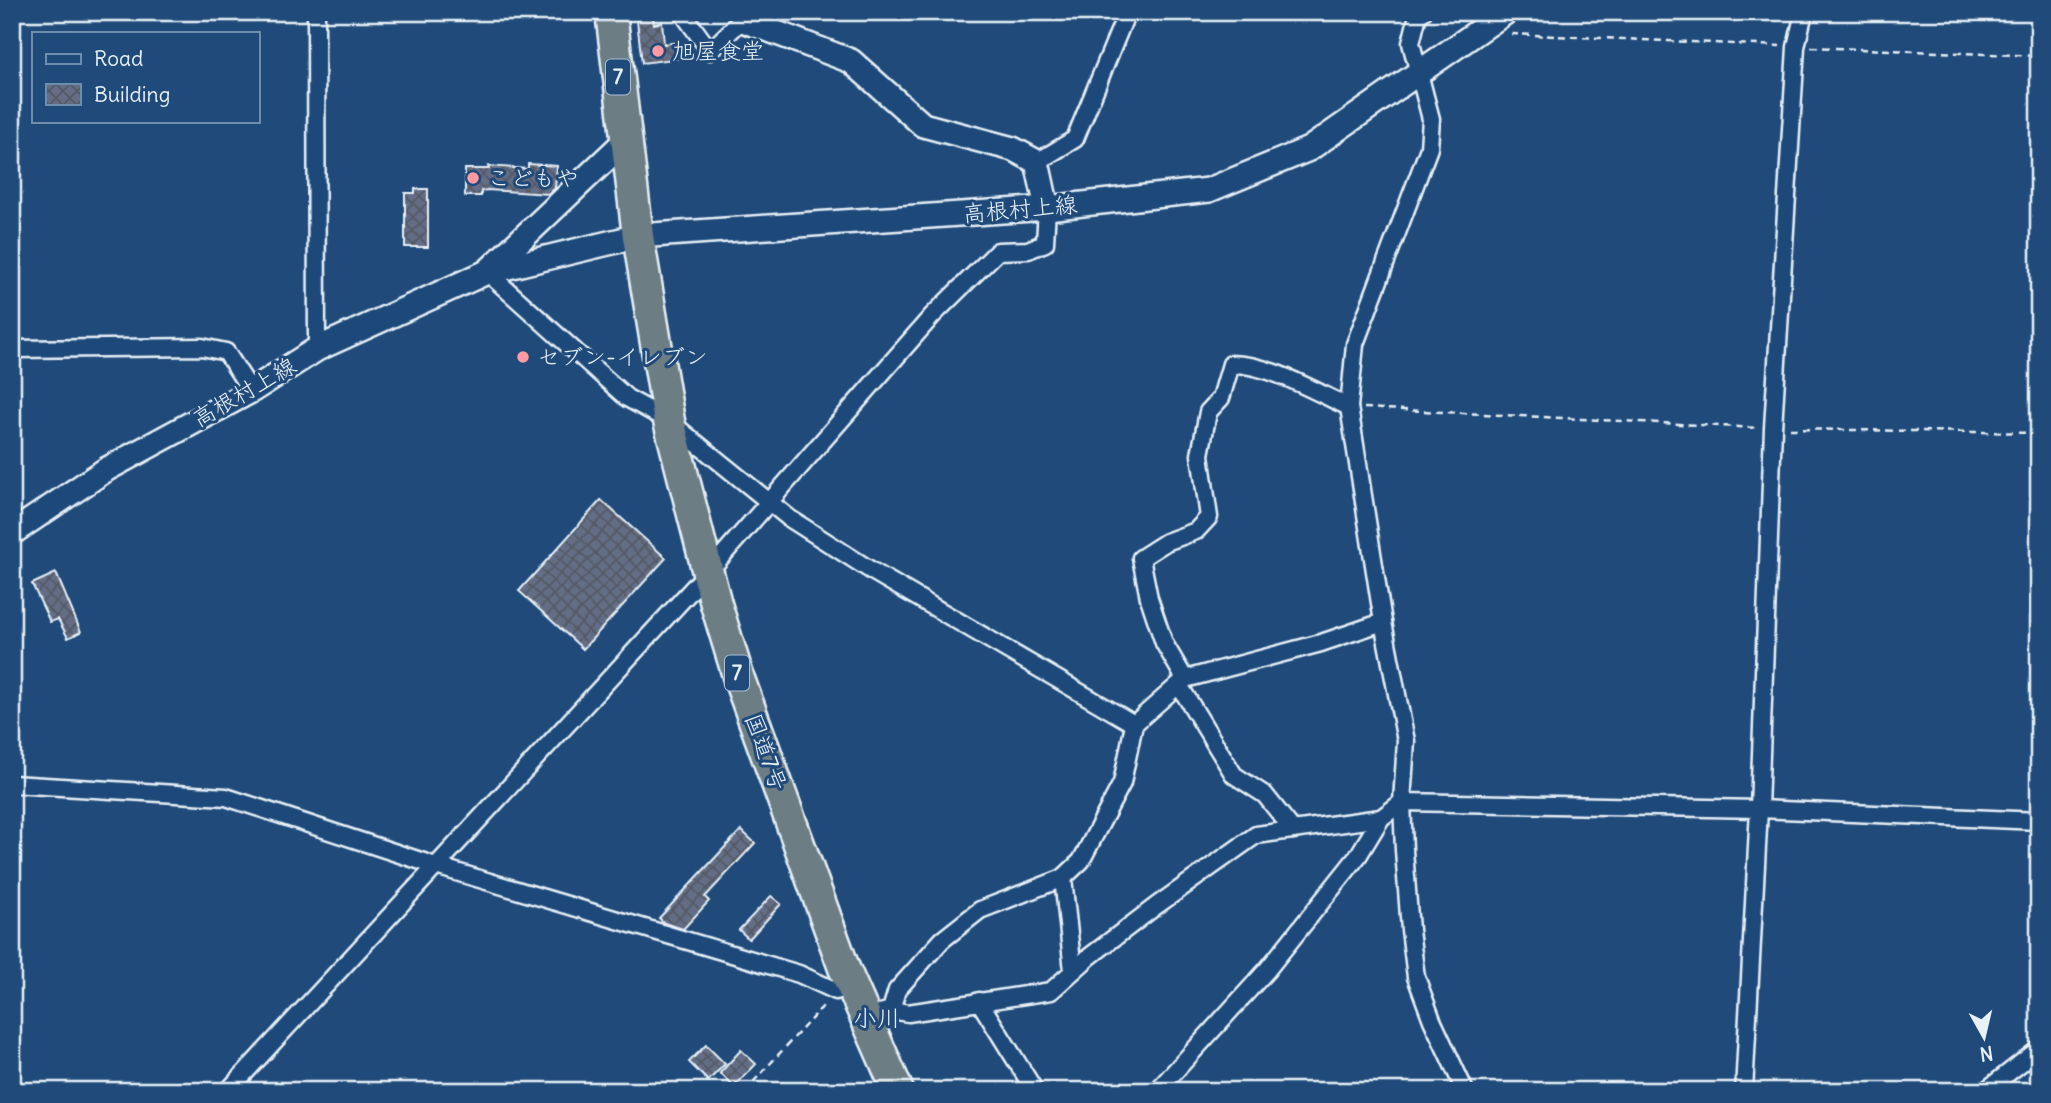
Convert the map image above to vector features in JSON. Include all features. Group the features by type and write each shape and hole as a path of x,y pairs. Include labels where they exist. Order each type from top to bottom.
{"highway":[{"name":"7","path":"611,12 638,236"},
{"name":"国道7号","path":"638,236 669,421 739,679 844,968 845,988 879,1014 898,1091"}],"main road":[{"name":"高根村上線","path":"12,533 107,469 251,391 317,349 486,272 638,236 1047,208 1209,190 1309,149 1506,12"},
{"path":"746,16 851,61 923,125 1013,149 1037,162 1047,208"},
{"name":"高根村上線","path":"486,272 625,141"}],"street":[{"path":"316,12 317,349"},
{"path":"682,12 710,51 746,16"},
{"path":"1037,162 1075,139 1127,12"},
{"path":"1423,12 1418,15 1411,43 1431,119 1429,148 1355,344 1349,407 1383,622 1406,741 1402,802 1410,930 1416,976 1432,1020 1465,1091"},
{"path":"1744,1091 1759,809 1773,428 1796,47 1804,12"},
{"path":"228,1091 708,572 932,316 998,251 1028,250 1045,243 1047,208"},
{"path":"486,272 627,398 669,421 768,502 872,571 1134,724"},
{"path":"12,349 202,347 226,352 251,391"},
{"path":"1293,830 1265,795 1234,775 1182,682 1164,643 1149,598 1141,558 1166,542 1196,531 1209,517 1200,455 1208,412 1221,398 1231,364 1248,364 1349,407"},
{"path":"879,1014 942,940 980,910 1063,878 1081,861 1122,783 1134,724 1182,682 1321,643 1383,622"},
{"path":"12,785 226,797 436,866 845,988"},
{"path":"1157,1091 1267,970 1357,856 1381,818 1402,802 1759,809 2039,821"},
{"path":"879,1014 908,1013 1051,991 1156,906 1256,835 1381,818"},
{"path":"1063,878 1073,971"},
{"path":"979,1001 1035,1091"},
{"path":"1985,1091 2039,1049"}],"path":[{"path":"1479,33 2039,55"},
{"path":"1349,407 1773,428 2039,433"},
{"path":"745,1091 845,988"}],"building":[{"path":"636,12 652,12 654,24 662,22 664,44 680,42 682,58 642,63"},
{"path":"528,164 557,166 555,188 549,194 487,190 481,191 481,196 465,196 465,169 489,169 488,166 528,169"},
{"path":"415,189 428,189 428,247 405,247 405,193 415,193"},
{"path":"601,500 666,558 583,649 519,591"},
{"path":"56,573 81,632 68,638 58,619 50,622 32,584"},
{"path":"741,830 755,843 705,897 709,901 683,929 664,923 659,918"},
{"path":"771,896 781,904 749,939 739,930"},
{"path":"706,1045 725,1064 708,1081 689,1062"},
{"path":"741,1050 756,1064 734,1087 720,1073"}],"place":[{"name":"旭屋食堂","path":"658,51"},
{"name":"こどもや","path":"473,178"},
{"name":"セブン-イレブン","path":"523,357"}],"district":[{"name":"小川","path":"877,1018"}]}
